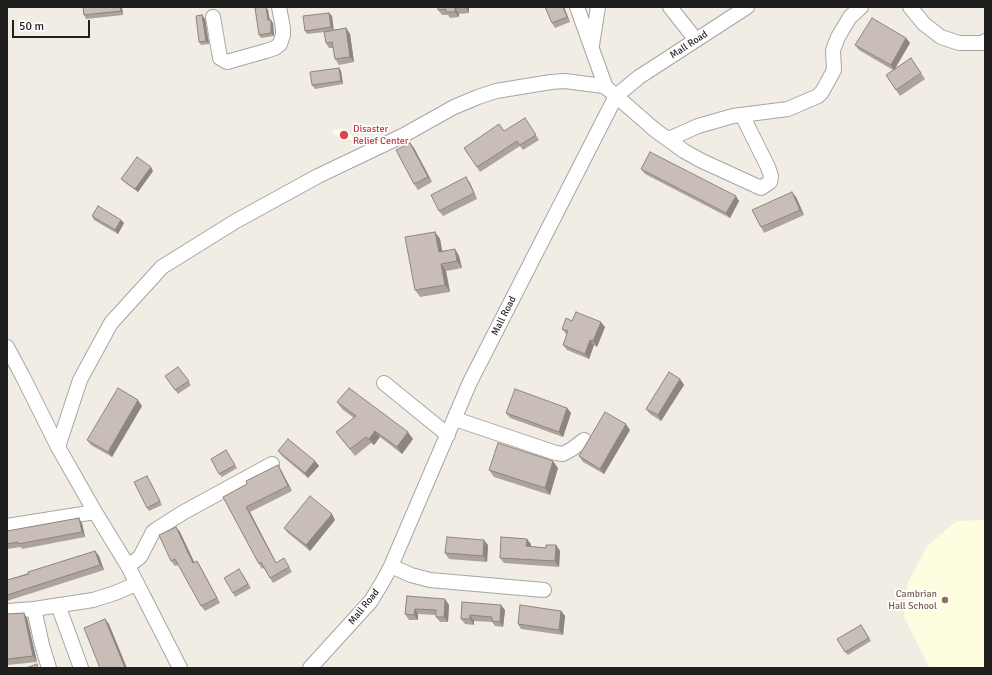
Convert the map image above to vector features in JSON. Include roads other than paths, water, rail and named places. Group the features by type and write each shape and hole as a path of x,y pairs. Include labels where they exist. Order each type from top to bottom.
{"street":[{"path":"213,17 220,58 227,62 266,52 276,48 280,44 283,35 283,28 279,7"},
{"path":"577,7 592,48 611,92"},
{"path":"592,48 598,7"},
{"path":"670,7 696,40"},
{"name":"Mall Road","path":"310,668 370,602 391,566 470,382 611,92 639,77 747,7"},
{"path":"669,139 698,126 733,116 788,109 818,96 822,92 834,70 833,50 838,37 850,17 861,7"},
{"path":"910,7 924,24 941,37 959,43 982,43 985,41"},
{"path":"58,447 80,380 111,323 162,267 236,221 311,180 404,135 454,107 478,96 496,91 551,82 593,84 611,92 655,130 684,151 761,188 770,182 771,176 742,115"},
{"path":"7,347 24,376 58,447 128,566 180,668"},
{"path":"384,384 448,435"},
{"path":"454,419 556,453 563,454 572,450 584,440"},
{"path":"128,566 140,557 157,529 184,512 272,464"},
{"path":"7,526 95,512"},
{"path":"391,566 411,575 430,580 544,590"},
{"path":"7,611 34,609 93,600 136,584"},
{"path":"58,605 81,668"},
{"path":"34,609 49,668"}],"place":[{"name":"Disaster Relief Center","path":"344,135"},
{"name":"Cambrian Hall School","path":"945,600"}]}
